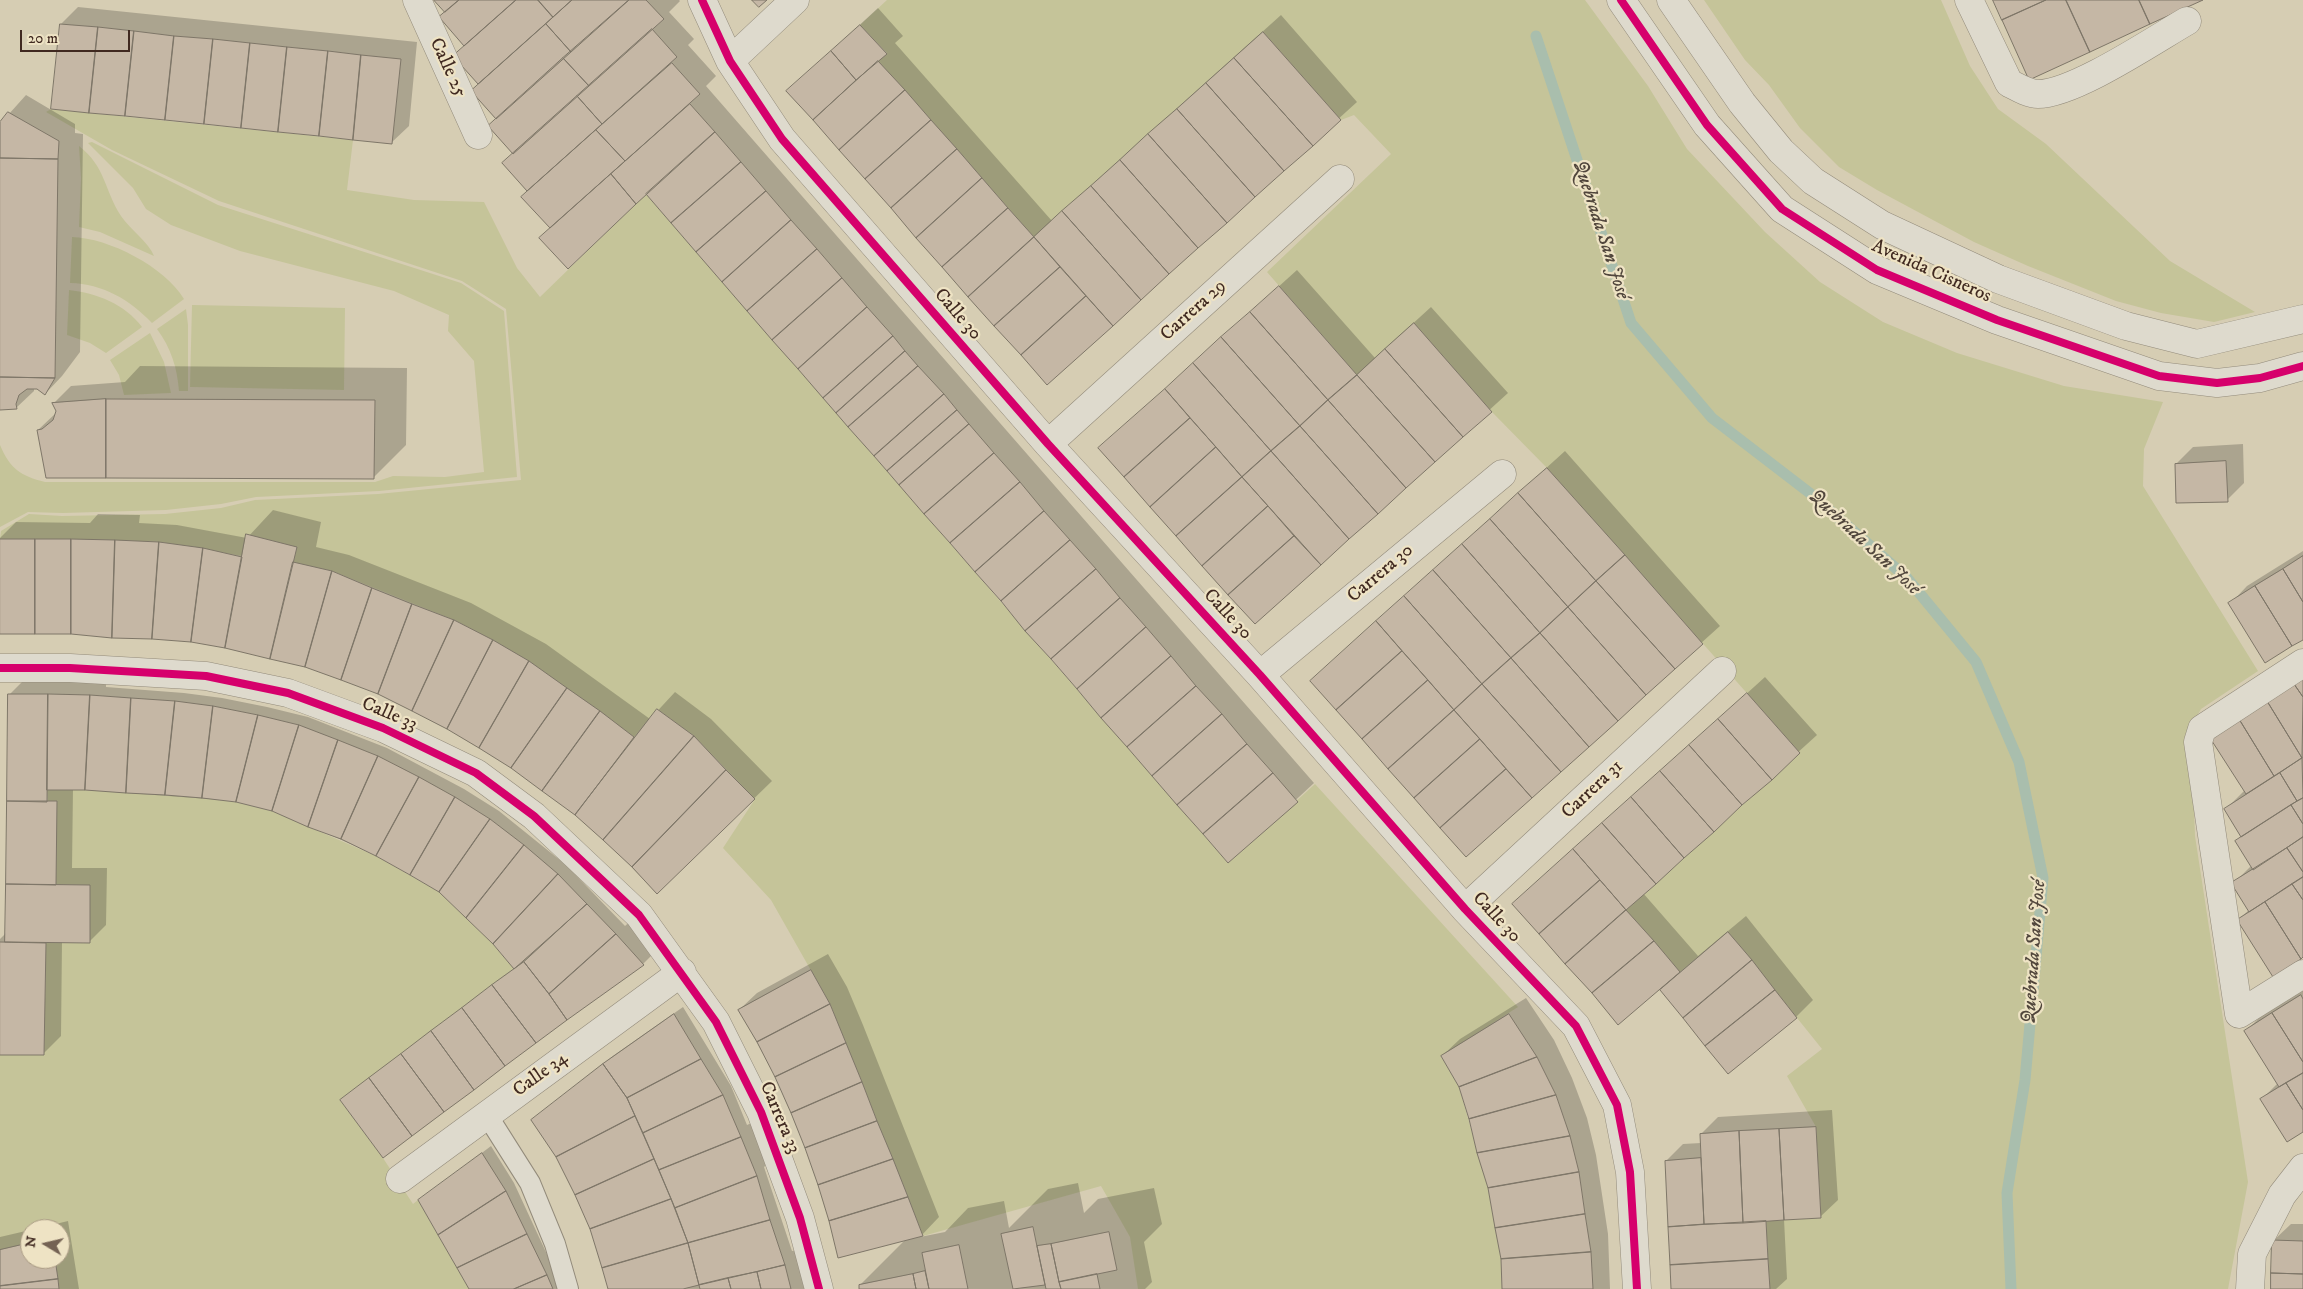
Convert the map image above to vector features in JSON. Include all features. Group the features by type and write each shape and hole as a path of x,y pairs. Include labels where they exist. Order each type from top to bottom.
{"street":[{"name":"Calle 25","path":"417,0 478,135"},
{"name":"Calle 30","path":"702,0 730,61 782,139 1048,444 1260,675 1465,909 1576,1026 1618,1104 1630,1172 1638,1289"},
{"path":"730,61 795,0"},
{"name":"Avenida Cisneros","path":"1621,0 1708,125 1782,210 1877,270 1997,320 2160,376 2218,383 2260,378 2303,366"},
{"name":"Avenida Cisneros","path":"1671,0 1742,103 1781,151 1813,181 1882,225 1998,280 2126,326 2197,344 2303,319"},
{"path":"1969,0 2009,83 2037,94 2059,90 2097,74 2188,21"},
{"name":"Carrera 29","path":"1048,444 1340,179"},
{"name":"Carrera 30","path":"1260,675 1502,474"},
{"path":"2303,663 2202,729 2198,742 2239,1014 2303,974"},
{"name":"Calle 33","path":"0,668 70,668 206,676 288,694 383,728 476,773 534,816 639,915 682,972"},
{"name":"Carrera 31","path":"1465,909 1722,671"},
{"name":"Calle 34","path":"400,1179 682,972"},
{"name":"Carrera 33","path":"682,972 716,1022 761,1112 800,1218 819,1289"},
{"path":"2250,1289 2252,1254 2282,1195 2303,1168"}],"lane":[{"path":"486,1115 530,1183 555,1244 568,1289"}],"green space":[{"path":"887,0 1585,0 1648,86 1687,149 1765,232 1820,282 1883,322 1957,353 2064,386 2163,402 2144,449 2143,486 2258,671 2201,709 2191,727 2195,836 2248,1182 2228,1289 1770,1289 1766,1221 1821,1218 1816,1127 1787,1076 1822,1049 1728,932 1680,972 1626,910 1800,753 1547,468 1492,412 1414,324 1357,375 1267,272 1391,154 1354,115 1341,120 1263,32 1034,237 878,61 887,53 860,25"},
{"path":"1704,0 1941,0 1970,66 1998,109 2046,144 2170,261 2255,312 2214,322 2161,313 2116,301 1974,242 1877,190 1839,167 1800,128 1769,85 1745,60"},
{"path":"51,109 353,140 347,190 414,200 484,202 517,268 540,297 646,194 1228,863 1315,784 1518,1007 1441,1056 1459,1087 1488,1188 1501,1259 1502,1289 1138,1289 1130,1237 1101,1186 923,1236 830,1004 771,900 723,848 755,799 694,736 657,709 634,737 493,640 454,620 332,571 159,542 0,539 1,531 29,514 62,516 165,514 221,508 255,500 378,494 521,480 506,309 462,281 219,201 112,150 46,112"},
{"path":"92,142 218,205 461,283 504,311 517,477 379,491 256,497 221,504 166,510 63,513 28,512 0,527 0,445 12,466 29,477 45,482 375,482 393,476 445,477 484,472 474,361 448,331 449,315 394,291 240,251 171,225 146,209 133,188 88,143"},
{"path":"79,146 95,162 121,216 148,246 154,256 100,232 79,227 81,178"},
{"path":"72,237 102,243 135,256 164,276 184,299 152,323 143,314 115,294 94,286 70,283"},
{"path":"69,290 99,297 119,306 142,327 106,353 90,343 67,335"},
{"path":"192,305 345,308 344,390 190,387"},
{"path":"186,309 188,325 188,391 179,391 177,374 172,358 166,343 157,329"},
{"path":"150,333 164,362 171,393 124,395 119,375 110,360"},
{"path":"47,790 85,790 236,802 272,811 376,856 439,892 493,944 514,969 340,1100 383,1158 413,1204 418,1200 469,1289 59,1289 56,1269 70,1269 70,1219 20,1219 20,1245 0,1250 0,1055 44,1054 46,943 90,943 90,885 56,885"}],"building":[{"path":"434,0 459,0 445,12"},
{"path":"459,0 516,0 464,46 439,17"},
{"path":"516,0 538,0 553,17 478,84 453,56"},
{"path":"538,0 572,0 553,17"},
{"path":"572,0 629,0 571,52 546,24"},
{"path":"629,0 646,0 664,19 589,86 563,58"},
{"path":"752,0 767,0 759,7"},
{"path":"1993,0 2046,0 2002,20"},
{"path":"2046,0 2066,0 2090,52 2029,80 2002,20"},
{"path":"2066,0 2139,0 2150,24 2090,52"},
{"path":"2139,0 2203,0 2150,24"},
{"path":"60,24 98,27 89,113 51,109"},
{"path":"546,24 571,52 496,119 471,91"},
{"path":"860,25 887,54 856,80 831,51"},
{"path":"98,27 134,31 125,116 89,113"},
{"path":"652,29 677,57 602,124 577,96"},
{"path":"134,31 174,36 165,120 125,116"},
{"path":"1263,32 1341,120 1313,146 1234,58"},
{"path":"174,36 213,39 204,124 165,120"},
{"path":"213,39 250,43 241,128 204,124"},
{"path":"250,43 287,47 278,132 241,128"},
{"path":"287,47 328,51 319,136 278,132"},
{"path":"328,51 361,55 353,140 319,136"},
{"path":"831,51 856,80 813,120 786,91"},
{"path":"361,55 401,59 392,144 353,140"},
{"path":"563,58 589,86 513,154 488,126"},
{"path":"1234,58 1313,146 1284,171 1206,83"},
{"path":"878,61 905,90 839,150 813,120"},
{"path":"672,63 700,94 625,161 596,130"},
{"path":"1206,83 1284,171 1255,197 1177,109"},
{"path":"905,90 931,120 865,179 839,150"},
{"path":"577,96 602,124 527,191 502,163"},
{"path":"690,104 715,132 636,204 611,174"},
{"path":"1177,109 1255,197 1227,223 1148,134"},
{"path":"8,112 59,141 58,159 0,158 0,122"},
{"path":"931,120 957,149 891,208 865,179"},
{"path":"596,130 625,161 550,228 521,197"},
{"path":"715,132 741,162 671,223 646,194"},
{"path":"1148,134 1227,223 1198,248 1120,160"},
{"path":"957,149 982,178 916,238 891,208"},
{"path":"0,158 58,159 55,378 0,377"},
{"path":"1120,160 1198,248 1169,274 1091,186"},
{"path":"741,162 766,191 696,252 671,223"},
{"path":"611,174 636,204 568,269 539,238"},
{"path":"982,178 1008,208 942,267 916,238"},
{"path":"1091,186 1169,274 1141,300 1062,211"},
{"path":"766,191 791,220 722,282 696,252"},
{"path":"1008,208 1034,237 968,297 942,267"},
{"path":"1062,211 1141,300 1113,326 1034,237"},
{"path":"791,220 817,249 747,311 722,282"},
{"path":"1034,237 1060,267 994,326 968,297"},
{"path":"817,249 842,278 772,340 747,311"},
{"path":"1060,267 1086,296 1021,355 994,326"},
{"path":"842,278 867,307 798,369 772,340"},
{"path":"1279,286 1357,375 1328,400 1250,312"},
{"path":"1086,296 1113,326 1047,385 1021,355"},
{"path":"867,307 893,336 823,398 798,369"},
{"path":"1250,312 1328,400 1300,426 1221,337"},
{"path":"1414,323 1492,412 1463,437 1385,349"},
{"path":"893,336 905,351 836,413 823,398"},
{"path":"1221,337 1300,426 1271,451 1193,363"},
{"path":"1385,349 1463,437 1435,462 1357,375"},
{"path":"905,351 918,366 848,427 836,413"},
{"path":"1193,363 1271,451 1242,477 1165,389"},
{"path":"918,366 944,394 874,456 848,427"},
{"path":"1357,375 1435,462 1406,488 1328,400"},
{"path":"0,377 55,378 45,395 37,389 27,389 19,395 16,404 17,409 0,410"},
{"path":"1165,389 1190,418 1124,477 1098,448"},
{"path":"944,394 957,410 887,471 874,456"},
{"path":"106,399 106,478 46,478 37,430 42,429 53,420 56,411 52,403"},
{"path":"106,399 375,400 374,479 106,478"},
{"path":"1328,400 1406,488 1378,514 1300,426"},
{"path":"957,410 969,424 899,485 887,471"},
{"path":"1190,418 1216,447 1150,507 1124,477"},
{"path":"969,424 994,453 924,514 899,485"},
{"path":"1300,426 1378,514 1349,539 1271,451"},
{"path":"1216,447 1242,477 1176,536 1150,507"},
{"path":"1271,451 1349,539 1321,565 1242,477"},
{"path":"994,453 1020,482 950,543 924,514"},
{"path":"2226,461 2228,502 2176,503 2175,464"},
{"path":"1547,468 1625,555 1596,581 1518,493"},
{"path":"1242,477 1268,506 1202,566 1176,536"},
{"path":"1020,482 1044,511 975,572 950,543"},
{"path":"1518,493 1596,581 1568,607 1490,519"},
{"path":"1268,506 1294,536 1228,595 1202,566"},
{"path":"1044,511 1070,540 1001,601 975,572"},
{"path":"1490,519 1568,607 1540,633 1462,544"},
{"path":"246,534 297,547 270,659 225,648"},
{"path":"1294,536 1321,565 1255,624 1228,595"},
{"path":"0,539 35,539 35,634 0,634"},
{"path":"35,539 71,539 71,634 35,634"},
{"path":"71,539 115,540 112,638 71,634"},
{"path":"115,540 159,542 152,639 112,638"},
{"path":"1070,540 1096,569 1025,631 1001,601"},
{"path":"159,542 203,548 191,642 152,639"},
{"path":"1462,544 1540,633 1511,658 1433,570"},
{"path":"203,548 242,557 225,648 191,642"},
{"path":"1625,555 1703,644 1675,669 1596,581"},
{"path":"2303,556 2303,602 2283,569"},
{"path":"293,562 332,571 305,667 270,659"},
{"path":"1096,569 1120,598 1051,659 1025,631"},
{"path":"2283,569 2303,602 2303,640 2292,646 2255,586"},
{"path":"1433,570 1511,658 1482,684 1404,596"},
{"path":"332,571 372,588 341,680 305,667"},
{"path":"1596,581 1675,669 1646,695 1568,607"},
{"path":"2255,586 2292,646 2265,663 2228,603"},
{"path":"372,588 412,604 378,694 341,680"},
{"path":"1404,596 1482,684 1454,710 1376,621"},
{"path":"1120,598 1146,627 1077,689 1051,659"},
{"path":"412,604 454,620 412,711 378,694"},
{"path":"1568,607 1646,695 1618,721 1540,633"},
{"path":"454,620 493,640 447,729 412,711"},
{"path":"1376,621 1402,651 1336,710 1310,681"},
{"path":"1146,627 1171,656 1101,718 1077,689"},
{"path":"1540,633 1618,721 1589,747 1511,658"},
{"path":"493,640 529,661 479,748 447,729"},
{"path":"1402,651 1428,680 1362,739 1336,710"},
{"path":"1171,656 1196,686 1127,747 1101,718"},
{"path":"1511,658 1589,747 1561,772 1482,684"},
{"path":"529,661 567,688 511,768 479,748"},
{"path":"2303,678 2303,697 2294,684"},
{"path":"1428,680 1454,710 1388,769 1362,739"},
{"path":"1482,684 1561,772 1532,798 1454,710"},
{"path":"2294,684 2303,697 2302,758 2267,701"},
{"path":"1196,686 1222,714 1152,776 1127,747"},
{"path":"567,688 600,711 542,791 511,768"},
{"path":"1747,693 1800,753 1772,780 1718,719"},
{"path":"8,694 48,694 47,802 7,801"},
{"path":"48,694 90,695 85,790 47,790"},
{"path":"90,695 131,698 126,793 85,790"},
{"path":"131,698 175,701 165,795 126,793"},
{"path":"175,701 213,706 202,798 165,795"},
{"path":"2267,701 2302,758 2274,776 2239,719"},
{"path":"213,706 258,715 236,802 202,798"},
{"path":"657,709 694,736 603,840 575,815"},
{"path":"1454,710 1480,739 1414,798 1388,769"},
{"path":"600,711 634,737 575,815 542,791"},
{"path":"1222,714 1247,744 1177,805 1152,776"},
{"path":"258,715 299,725 272,811 236,802"},
{"path":"1718,719 1772,780 1742,805 1689,745"},
{"path":"2239,719 2274,776 2246,794 2210,738"},
{"path":"299,725 338,740 308,827 272,811"},
{"path":"694,736 726,770 632,867 603,840"},
{"path":"1480,739 1506,769 1440,828 1414,798"},
{"path":"338,740 378,756 341,839 308,827"},
{"path":"1247,744 1273,773 1203,834 1177,805"},
{"path":"1689,745 1742,805 1714,832 1660,771"},
{"path":"378,756 419,777 376,856 341,839"},
{"path":"2302,758 2303,798 2297,801 2280,773"},
{"path":"1506,769 1532,798 1466,857 1440,828"},
{"path":"726,770 755,799 657,894 632,867"},
{"path":"1660,771 1714,832 1684,858 1631,797"},
{"path":"1273,773 1298,802 1228,863 1203,834"},
{"path":"2280,773 2297,801 2241,837 2224,809"},
{"path":"419,777 455,797 410,875 376,856"},
{"path":"455,797 490,819 439,892 410,875"},
{"path":"1631,797 1684,858 1656,884 1602,823"},
{"path":"2303,798 2303,824 2291,805"},
{"path":"7,801 57,801 56,885 6,884"},
{"path":"2291,805 2303,824 2303,837 2253,870 2235,841"},
{"path":"490,819 524,845 466,918 439,892"},
{"path":"1602,823 1656,884 1626,910 1573,849"},
{"path":"2303,837 2303,872 2287,848"},
{"path":"524,845 558,874 493,944 466,918"},
{"path":"2287,848 2303,872 2303,877 2249,912 2231,883"},
{"path":"1573,849 1600,880 1539,934 1512,904"},
{"path":"558,874 587,904 514,969 493,944"},
{"path":"2303,877 2303,900 2292,884"},
{"path":"1600,880 1626,910 1565,964 1539,934"},
{"path":"6,884 90,885 90,943 5,942"},
{"path":"2292,884 2303,900 2303,957 2301,959 2265,902"},
{"path":"2265,902 2301,959 2273,977 2237,920"},
{"path":"587,904 616,934 549,994 524,962"},
{"path":"1626,910 1654,941 1592,993 1565,964"},
{"path":"1728,932 1752,960 1683,1018 1660,990"},
{"path":"616,934 644,965 567,1020 549,994"},
{"path":"1654,941 1680,972 1618,1025 1592,993"},
{"path":"0,942 46,943 44,1055 0,1055"},
{"path":"1752,960 1775,990 1705,1046 1683,1018"},
{"path":"524,962 567,1020 536,1043 492,985"},
{"path":"811,970 830,1004 757,1042 738,1010"},
{"path":"492,985 536,1043 505,1066 462,1008"},
{"path":"1775,990 1797,1018 1728,1074 1705,1046"},
{"path":"2301,995 2303,999 2303,1062 2272,1013"},
{"path":"830,1004 846,1043 775,1077 757,1042"},
{"path":"462,1008 505,1066 474,1090 431,1031"},
{"path":"2272,1013 2303,1062 2303,1073 2279,1087 2244,1031"},
{"path":"674,1014 701,1059 627,1098 603,1064"},
{"path":"1509,1014 1537,1057 1459,1087 1441,1056"},
{"path":"431,1031 474,1090 444,1112 401,1054"},
{"path":"846,1043 862,1082 791,1113 775,1077"},
{"path":"401,1054 444,1112 412,1136 369,1078"},
{"path":"1537,1057 1556,1095 1469,1119 1459,1087"},
{"path":"701,1059 723,1095 643,1133 627,1098"},
{"path":"603,1064 627,1098 635,1116 556,1157 531,1120"},
{"path":"2303,1073 2303,1110 2286,1083"},
{"path":"369,1078 412,1136 383,1158 340,1100"},
{"path":"862,1082 877,1121 805,1148 791,1113"},
{"path":"2286,1083 2303,1110 2303,1132 2287,1142 2260,1099"},
{"path":"723,1095 741,1137 659,1170 643,1133"},
{"path":"1556,1095 1570,1136 1477,1153 1469,1119"},
{"path":"635,1116 654,1159 575,1195 556,1157"},
{"path":"877,1121 893,1159 818,1185 805,1148"},
{"path":"1816,1127 1821,1218 1784,1220 1779,1129"},
{"path":"1779,1129 1784,1220 1743,1223 1739,1131"},
{"path":"1739,1131 1743,1223 1704,1224 1700,1134"},
{"path":"1570,1136 1579,1172 1488,1188 1477,1153"},
{"path":"741,1137 757,1176 675,1208 659,1170"},
{"path":"482,1153 506,1191 438,1235 418,1200"},
{"path":"1701,1158 1704,1224 1668,1227 1665,1161"},
{"path":"654,1159 671,1199 590,1229 575,1195"},
{"path":"893,1159 908,1197 829,1221 818,1185"},
{"path":"1579,1172 1585,1214 1495,1228 1488,1188"},
{"path":"757,1176 770,1220 688,1243 675,1208"},
{"path":"506,1191 527,1234 457,1268 438,1235"},
{"path":"908,1197 923,1236 838,1258 829,1221"},
{"path":"671,1199 688,1243 602,1268 590,1229"},
{"path":"1585,1214 1591,1252 1501,1259 1495,1228"},
{"path":"770,1220 785,1265 699,1285 688,1243"},
{"path":"1766,1221 1768,1259 1670,1265 1668,1227"},
{"path":"1033,1227 1045,1285 1013,1289 1001,1234"},
{"path":"1109,1232 1117,1270 1059,1282 1051,1244"},
{"path":"527,1234 547,1275 514,1289 469,1289 457,1268"},
{"path":"2272,1240 2303,1241 2303,1274 2271,1273"},
{"path":"688,1243 699,1285 683,1289 608,1289 602,1268"},
{"path":"1051,1244 1061,1289 1046,1289 1037,1246"},
{"path":"20,1245 20,1269 56,1269 58,1279 0,1286 0,1250"},
{"path":"959,1245 968,1289 929,1289 922,1253"},
{"path":"1591,1252 1593,1289 1502,1289 1501,1259"},
{"path":"1768,1259 1770,1289 1671,1289 1670,1265"},
{"path":"785,1265 791,1289 761,1289 757,1272"},
{"path":"925,1271 929,1289 916,1289 913,1274"},
{"path":"757,1272 761,1289 731,1289 728,1278"},
{"path":"2271,1273 2303,1274 2303,1289 2271,1289"},
{"path":"913,1274 916,1289 859,1289 859,1285"},
{"path":"1097,1274 1100,1289 1061,1289 1059,1282"},
{"path":"547,1275 553,1289 514,1289"},
{"path":"728,1278 731,1289 700,1289 699,1285"},
{"path":"58,1279 59,1289 0,1289 0,1286"}],"waterway":[{"name":"Quebrada San José","path":"1536,36 1631,323 1712,418 1811,494 1907,578 1976,662 2019,762 2043,878 2025,1080 2007,1193 2011,1289"}],"cycle path":[{"path":"702,0 730,61 782,139 1048,444 1260,675 1465,909 1576,1026 1617,1105 1630,1172 1637,1289"},
{"path":"1621,0 1707,125 1782,209 1877,270 1997,320 2159,376 2217,383 2260,378 2303,366"},
{"path":"0,668 70,668 206,676 288,693 383,728 476,773 534,816 639,915 716,1022 761,1112 800,1218 819,1289"}]}
